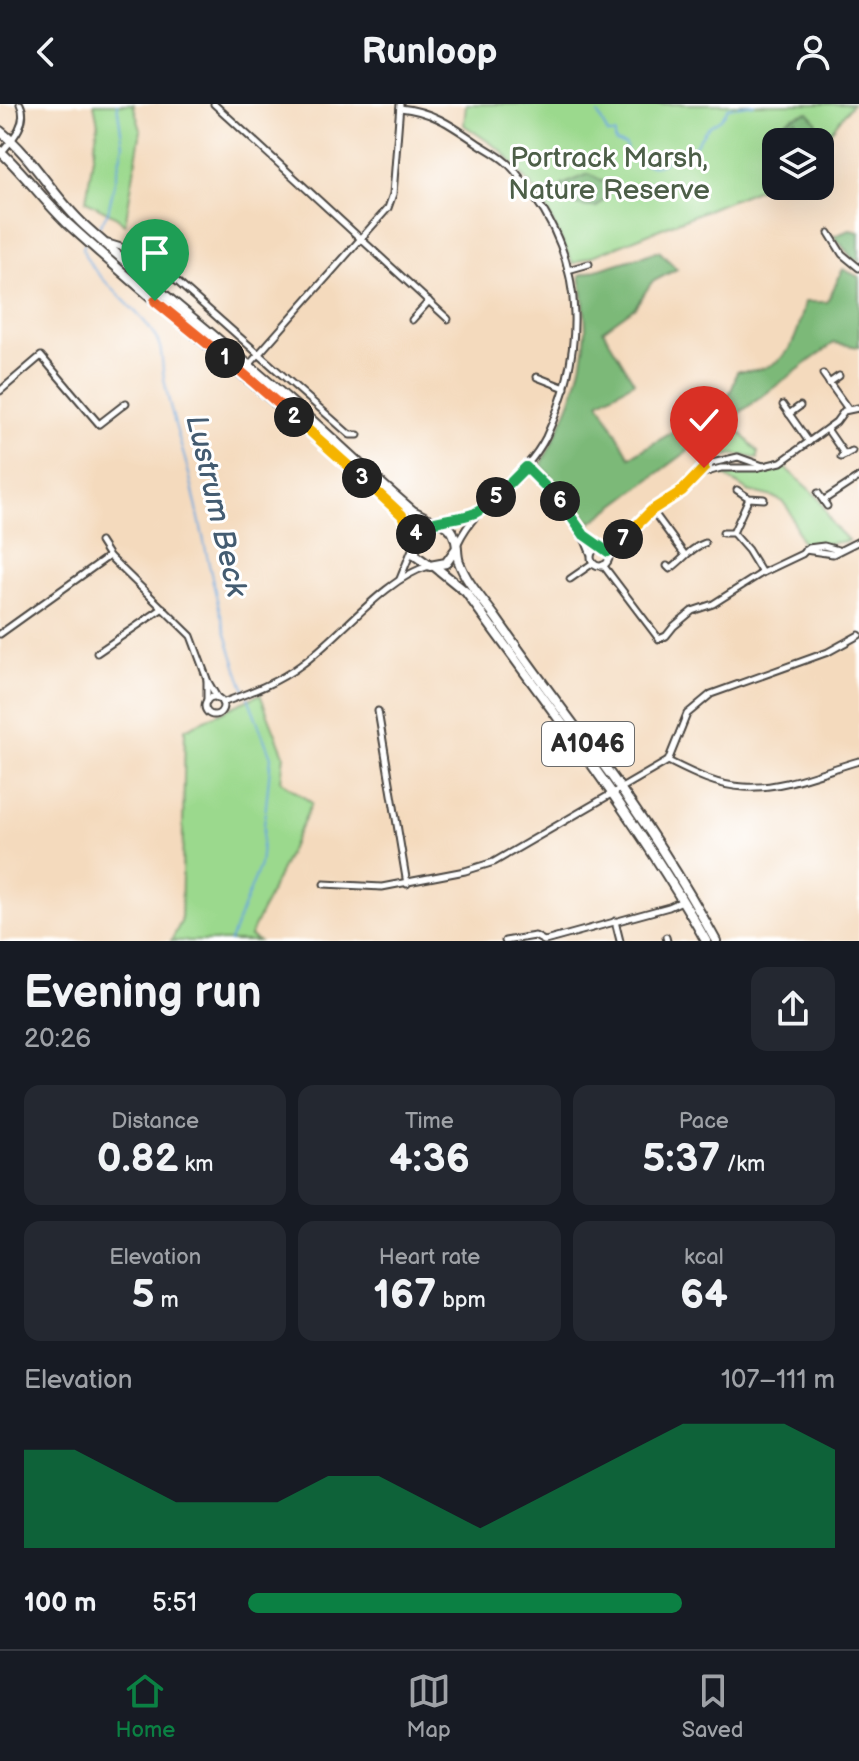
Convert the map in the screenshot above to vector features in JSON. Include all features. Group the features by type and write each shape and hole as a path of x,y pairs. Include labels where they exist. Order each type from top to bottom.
{"main road":[{"name":"A1046","path":"0,131 12,140 82,230"},
{"name":"A1046","path":"1,153 54,210 99,242 249,365 413,511 453,532 459,561 471,582 621,788 671,862 716,941"},
{"name":"A1046","path":"99,242 155,301 268,394 402,515 416,556 466,592 611,794 683,900 706,941"},
{"path":"413,543 417,531 437,522"},
{"path":"432,566 446,563 456,547"}],"street":[{"path":"1,153 22,121 20,104"},
{"path":"214,104 448,319"},
{"path":"249,365 363,239 391,202 400,106 449,122 507,163 549,220 568,270 576,307 573,345 565,388 545,438 526,467 469,522 456,547"},
{"path":"829,233 842,254 859,268"},
{"path":"99,242 151,258 339,426 353,437 358,435"},
{"path":"568,270 589,264"},
{"path":"412,320 429,301"},
{"path":"0,391 41,356 99,424 126,403"},
{"path":"823,374 848,409"},
{"path":"829,383 839,376"},
{"path":"537,377 565,388"},
{"path":"783,405 809,442"},
{"path":"789,414 800,406"},
{"path":"699,475 721,468 781,462 827,429 848,409 859,408"},
{"path":"339,426 347,418"},
{"path":"827,429 843,456 852,451"},
{"path":"608,552 652,510 682,491 712,463 724,458 745,458 763,466"},
{"path":"526,467 564,505 584,535 593,563"},
{"path":"818,493 826,503 859,477"},
{"path":"737,490 749,498 764,499"},
{"path":"733,533 749,498"},
{"path":"652,510 685,555"},
{"path":"437,522 479,511"},
{"path":"723,533 733,533 762,573"},
{"path":"584,535 608,552"},
{"path":"570,579 593,563 603,565 655,637 662,638 692,611 713,604 805,550 833,554 859,541"},
{"path":"100,542 109,556 191,636 207,679 220,701 219,712 212,714 206,709 207,679"},
{"path":"399,580 413,543"},
{"path":"667,566 670,569 705,543"},
{"path":"591,555 599,547"},
{"path":"603,565 609,558 608,552"},
{"path":"0,634 109,556"},
{"path":"207,701 211,698 220,701 253,691 299,667 399,580 414,571 432,566"},
{"path":"97,653 163,608"},
{"path":"324,884 382,887 407,884 494,862 668,761 687,714 700,700 727,687 828,652 859,635"},
{"path":"378,711 407,884"},
{"path":"668,761 708,780 745,788 776,784 859,761"},
{"path":"505,941 535,936 544,941 669,907 683,900"},
{"path":"615,921 620,941"}],"green space":[{"path":"94,104 133,104 141,130 125,225 117,217 86,201 98,124"},
{"name":"Portrack Marsh, Nature Reserve","path":"466,104 852,104 833,128 762,128 762,188 573,264 540,196 502,151 464,125"},
{"path":"808,112 817,122 815,128 798,128 796,120 778,128 793,117"},
{"path":"589,174 606,183 608,195 597,207 575,204 562,185"},
{"path":"850,230 859,232 859,261 852,258 834,236"},
{"path":"659,251 677,269 652,282 635,307 603,330 634,382 599,402 630,457 705,413 700,403 727,396 737,371 767,367 778,361 792,343 805,302 827,302 843,269 859,277 859,347 834,343 591,523 541,465 564,416 581,366 586,330 580,275"},
{"path":"735,419 740,432 758,452 758,459 732,455 705,461 699,445"},
{"path":"782,465 819,498 832,524 849,541 803,546 783,502 748,491 717,471 770,470"},
{"path":"260,694 284,755 281,781 312,803 250,936 258,941 171,941 181,922 185,729"}],"waterway":[{"name":"Lustrum Beck","path":"96,232 108,212 123,145 117,104"},
{"path":"598,114 608,134 615,134 615,142 626,145 627,156 658,165 679,153 689,152 728,108 754,104"},
{"name":"Lustrum Beck","path":"86,242 83,247 94,269 144,321 160,347 167,395 190,478 220,612 245,691"},
{"name":"Lustrum Beck","path":"230,941 260,865 271,757 248,697"}],"route":[{"path":"155,301 268,394 387,500 402,515 413,541 417,531 425,525 479,511 526,467 564,505 584,535 608,552 652,510 682,491 704,468"}]}
